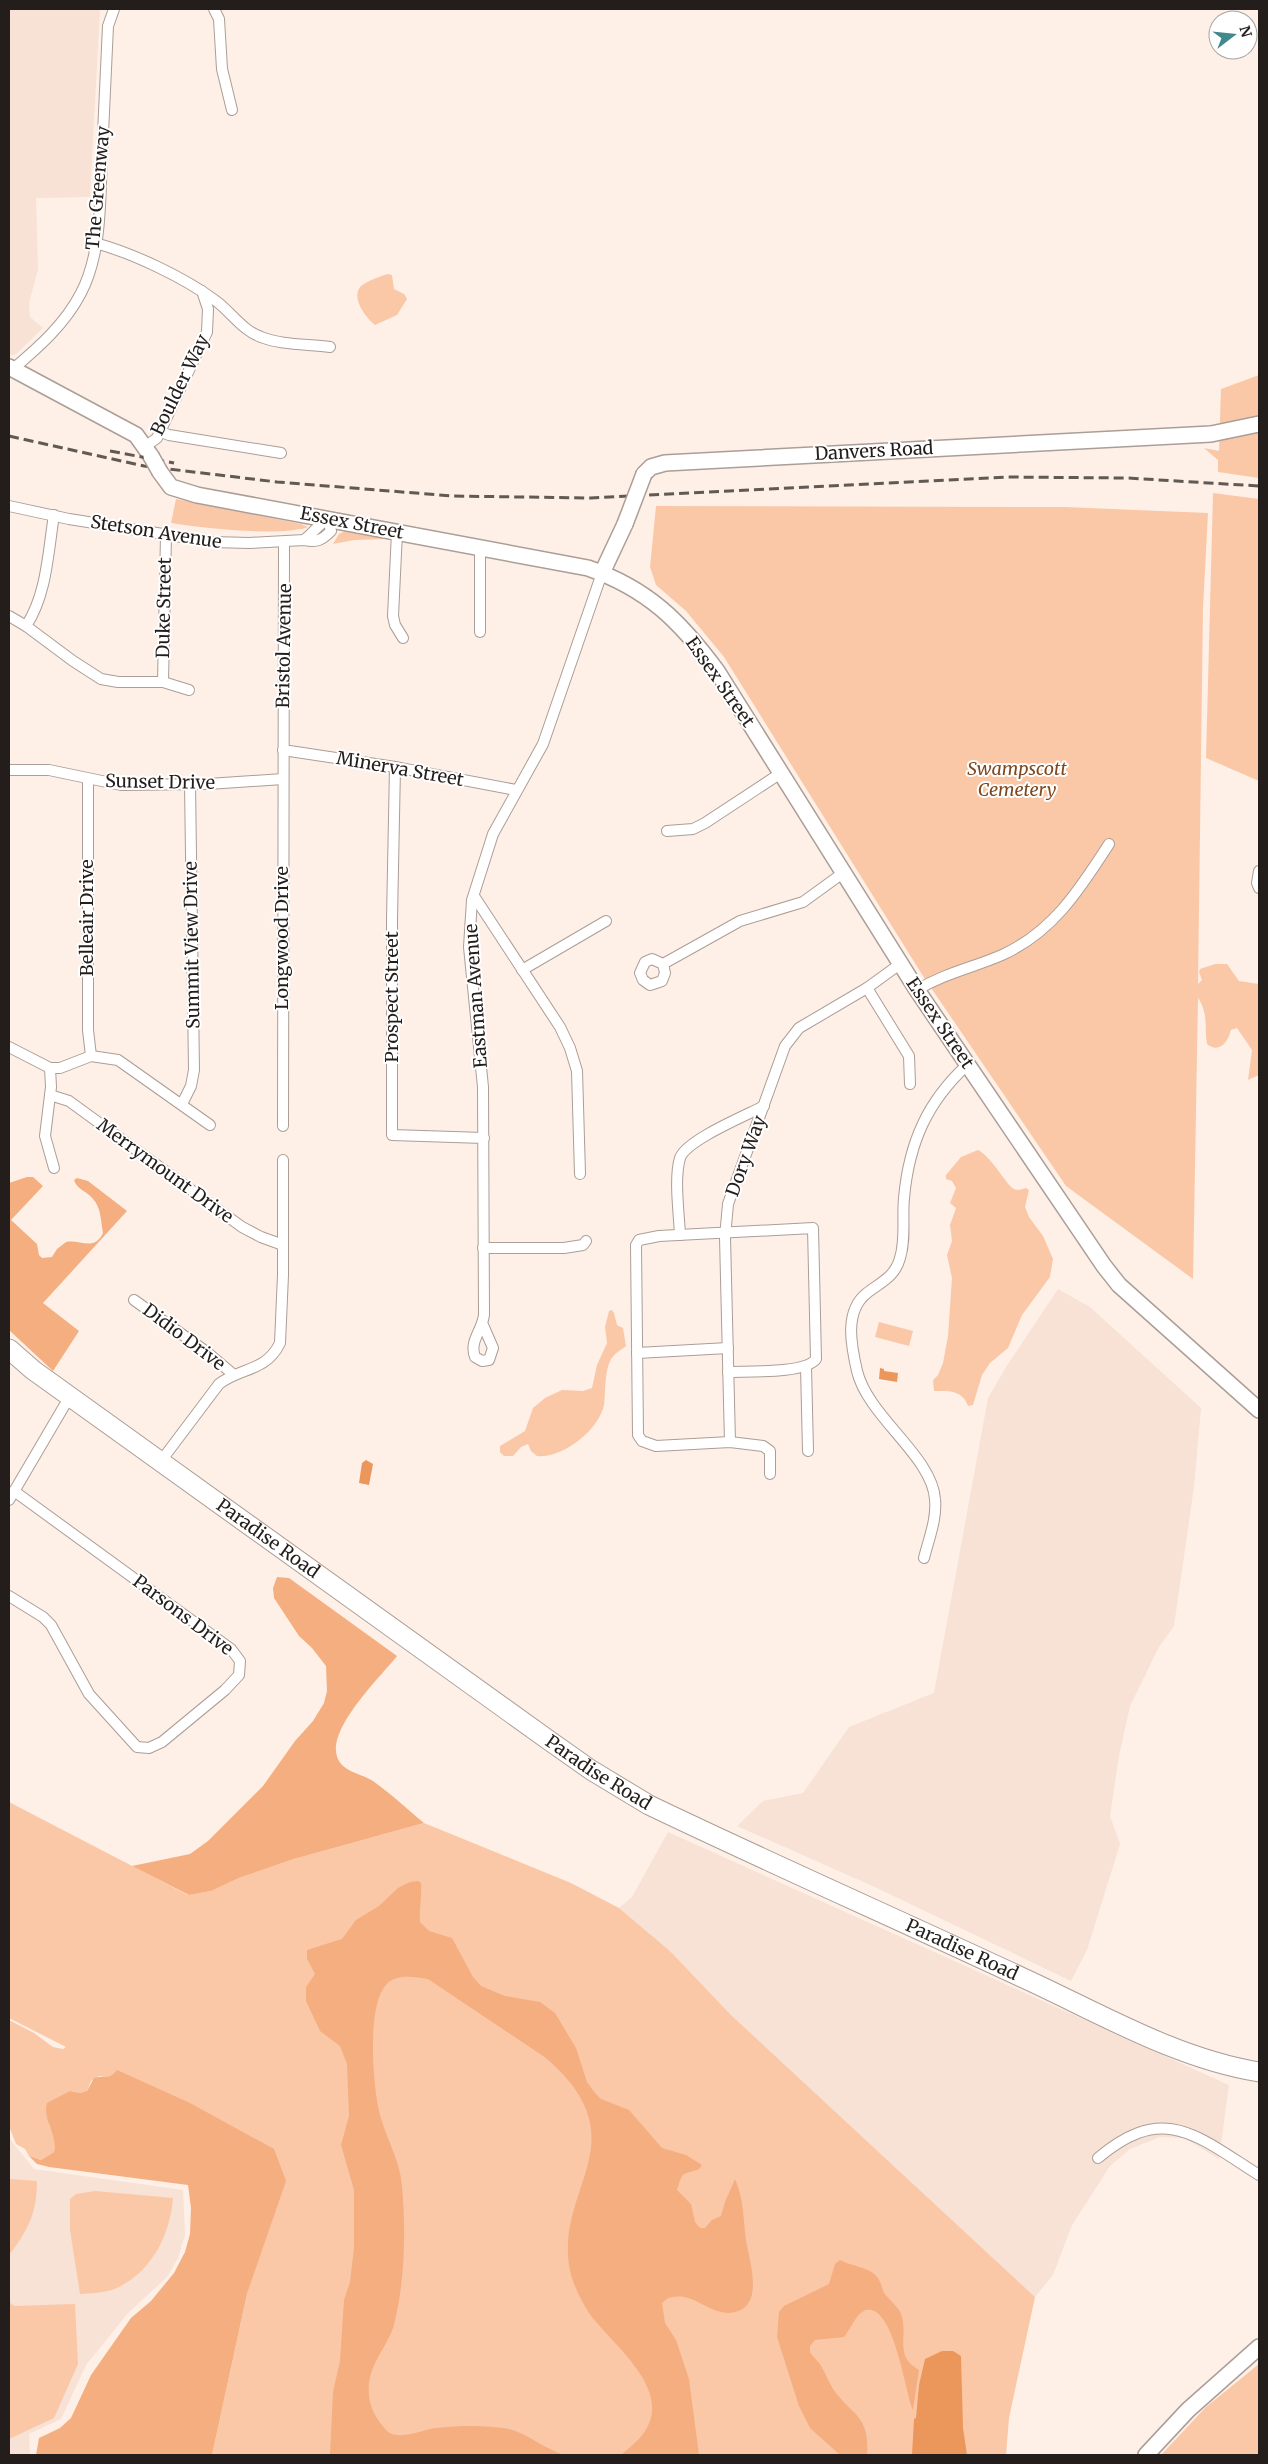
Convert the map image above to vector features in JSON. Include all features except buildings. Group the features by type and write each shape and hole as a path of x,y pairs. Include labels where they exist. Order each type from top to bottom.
{"highway":[{"name":"Paradise Road","path":"9,1349 33,1370 591,1770 649,1805 1054,1992 1136,2032 1200,2057 1259,2072"}],"main road":[{"name":"Essex Street","path":"11,368 130,432 148,451 166,482 177,490 559,561 602,573 631,586 649,598 694,642 717,672 900,964 1104,1266 1119,1285 1185,1346 1259,1410"},
{"name":"Danvers Road","path":"602,573 625,524 644,474 651,467 665,462 1215,434 1259,424"},
{"path":"1146,2455 1188,2410 1259,2347"}],"street":[{"name":"The Greenway","path":"11,368 54,332 75,304 87,276 95,243 100,206 108,26 114,9"},
{"path":"214,9 218,19 222,69 232,110"},
{"path":"95,243 117,248 202,291 219,303 246,329 261,337 330,347"},
{"name":"Boulder Way","path":"148,451 161,432 207,332 208,309 202,291"},
{"path":"161,432 169,435 281,453"},
{"name":"Stetson Avenue","path":"9,506 166,534 230,543 304,540 313,533 317,525 328,519"},
{"path":"26,626 34,614 42,589 54,515"},
{"path":"397,532 393,610 395,625 403,638"},
{"name":"Duke Street","path":"163,682 166,534"},
{"name":"Bristol Avenue","path":"283,750 284,542"},
{"path":"480,547 480,632"},
{"name":"Eastman Avenue","path":"483,1325 484,1138 481,1049 469,947 474,896 493,834 516,790 544,744 602,573"},
{"path":"9,616 101,679 118,682 163,682 189,690"},
{"name":"Minerva Street","path":"283,750 395,767 516,790"},
{"name":"Longwood Drive","path":"283,750 283,1126"},
{"name":"Prospect Street","path":"395,767 392,919 392,1135 484,1138"},
{"name":"Sunset Drive","path":"9,770 49,770 121,785 190,784 283,779"},
{"path":"667,831 692,829 705,823 781,773"},
{"name":"Belleair Drive","path":"88,779 88,1030 91,1056"},
{"name":"Summit View Drive","path":"182,1104 191,1086 194,1070 190,784"},
{"path":"917,990 951,972 1010,951 1039,933 1072,900 1109,844"},
{"path":"1259,871 1257,883 1259,888"},
{"path":"663,964 740,920 803,902 843,873"},
{"path":"474,896 560,1027 574,1058 578,1086 580,1174"},
{"path":"522,970 606,922"},
{"name":"Dory Way","path":"730,1442 725,1234 728,1204 734,1184 764,1106 772,1078 791,1037 799,1028 867,988 900,964"},
{"path":"867,988 909,1056 910,1084"},
{"path":"9,1047 50,1068 60,1068 91,1056 118,1060 210,1125"},
{"path":"924,1558 935,1519 933,1491 927,1475 918,1461 862,1389 855,1362 851,1320 858,1301 889,1278 898,1266 902,1248 906,1188 917,1136 925,1116 942,1089 967,1064"},
{"path":"50,1068 50,1095 45,1136 54,1168"},
{"name":"Merrymount Drive","path":"50,1095 69,1101 242,1227 260,1237 282,1245"},
{"path":"680,1235 678,1173 682,1154 694,1143 764,1106"},
{"path":"161,1461 219,1384 234,1375 261,1365 276,1352 280,1342 283,1160"},
{"path":"728,1372 806,1367 812,1365 816,1359 813,1228 651,1237 639,1240 636,1245 637,1427 642,1441 648,1445 730,1442 766,1448 770,1451 770,1474"},
{"path":"484,1248 564,1248 583,1245 586,1241"},
{"name":"Didio Drive","path":"134,1300 208,1353 234,1375"},
{"path":"637,1353 728,1348"},
{"path":"806,1367 808,1451"},
{"name":"Parsons Drive","path":"9,1596 43,1617 51,1625 89,1694 137,1747 149,1748 162,1742 225,1690 239,1675 240,1661 231,1649 11,1496 70,1396"},
{"path":"1098,2158 1124,2139 1140,2131 1151,2128 1172,2128 1212,2145 1259,2175"}],"shaded area":[{"path":"9,9 100,9 90,197 36,198 38,270 29,302 30,317 43,328 16,354 12,355 9,355"},
{"path":"33,1177 43,1186 11,1220 37,1244 39,1255 42,1258 52,1257 57,1249 66,1242 91,1243 99,1239 103,1233 98,1206 91,1196 77,1186 74,1180 77,1178 88,1181 127,1211 43,1303 79,1331 53,1371 9,1330 9,1183"},
{"path":"1058,1289 1090,1307 1201,1408 1194,1487 1174,1626 1159,1647 1130,1706 1119,1756 1110,1816 1120,1844 1087,1950 1071,1981 879,1889 737,1826 763,1801 803,1793 849,1727 934,1693 988,1398 1006,1367"},
{"path":"880,1368 884,1369 884,1371 898,1373 897,1382 879,1379"},
{"path":"366,1460 373,1464 369,1485 359,1483 362,1463"},
{"path":"277,1577 289,1578 397,1656 354,1708 337,1740 336,1753 345,1768 373,1781 424,1823 294,1859 239,1878 211,1891 189,1895 132,1866 190,1854 208,1841 263,1786 295,1741 313,1721 324,1703 327,1691 326,1666 312,1648 299,1636 274,1598 273,1588"},
{"path":"668,1832 1229,2085 1219,2159 1184,2138 1160,2137 1130,2149 1110,2166 1072,2225 1053,2275 1035,2297 731,2015 670,1951 619,1908 632,1897"},
{"path":"418,1881 421,1883 420,1922 429,1931 452,1938 473,1977 481,1986 505,1996 540,2002 555,2013 576,2048 587,2082 595,2093 601,2099 629,2110 662,2148 686,2155 702,2165 699,2169 682,2176 677,2190 691,2204 695,2222 700,2228 705,2228 712,2220 721,2216 735,2179 742,2201 746,2240 752,2270 753,2281 750,2301 744,2308 728,2313 715,2310 684,2297 668,2298 662,2303 665,2323 676,2340 689,2379 699,2455 621,2455 643,2434 651,2417 652,2401 637,2369 589,2313 571,2275 568,2244 572,2217 587,2166 591,2141 588,2116 574,2088 546,2058 428,1979 406,1977 394,1979 384,1987 378,2000 374,2018 373,2060 377,2098 382,2121 401,2176 404,2238 398,2308 394,2325 370,2376 370,2404 378,2420 391,2434 402,2435 430,2429 459,2426 509,2429 564,2455 330,2455 333,2392 340,2361 344,2300 350,2282 354,2248 354,2190 341,2145 349,2116 347,2064 340,2046 320,2031 306,2001 306,1987 315,1974 307,1959 307,1950 342,1939 356,1920 379,1906 398,1888 410,1882"},
{"path":"117,2070 190,2103 274,2149 286,2181 247,2294 212,2455 36,2455 39,2438 60,2428 71,2418 91,2375 131,2318 151,2301 174,2273 185,2252 190,2234 191,2208 188,2185 49,2167 37,2164 29,2156 41,2160 54,2152 55,2145 47,2115 47,2103 70,2091 80,2093 87,2091 94,2078 112,2075"},
{"path":"9,2138 34,2169 183,2190 185,2235 178,2258 167,2277 128,2313 86,2365 61,2419 29,2434 30,2455 9,2455"},
{"path":"840,2260 870,2271 878,2278 884,2293 901,2314 904,2330 903,2345 906,2358 919,2370 913,2410 891,2334 884,2321 876,2312 866,2310 862,2312 844,2337 815,2340 810,2346 810,2352 820,2364 833,2389 863,2424 866,2432 867,2455 840,2455 810,2428 799,2406 777,2337 779,2312 784,2306 829,2284 835,2264"},
{"path":"942,2351 953,2351 961,2356 963,2428 967,2455 912,2455 914,2419 916,2418 919,2385 925,2359"}],"green space":[{"path":"387,274 392,275 394,289 404,294 407,299 397,315 375,325 367,317 358,301 358,291 366,282"},
{"path":"1259,375 1259,478 1218,472 1218,460 1204,448 1219,451 1221,389"},
{"path":"1213,493 1259,499 1259,781 1206,758"},
{"path":"176,499 308,527 295,530 261,531 221,529 171,523"},
{"name":"Swampscott Cemetery","path":"656,506 1065,507 1208,513 1203,608 1198,984 1202,980 1199,972 1200,969 1215,964 1227,964 1239,981 1259,984 1259,1075 1248,1080 1252,1050 1237,1028 1231,1030 1228,1039 1219,1047 1211,1047 1207,1044 1205,1015 1198,998 1193,1279 1066,1186 923,976 724,657 686,611 656,585 650,567"},
{"path":"345,531 386,539 354,540 333,544 339,534"},
{"path":"978,1150 989,1159 1011,1187 1016,1190 1026,1188 1029,1190 1025,1207 1029,1217 1043,1236 1053,1259 1050,1277 1022,1315 1008,1348 990,1363 982,1375 973,1405 968,1406 962,1397 955,1392 934,1391 933,1380 938,1375 943,1363 948,1336 952,1278 947,1255 952,1241 950,1225 956,1208 950,1203 956,1188 952,1181 946,1179 946,1175 961,1157"},
{"path":"612,1310 617,1325 623,1328 626,1346 614,1355 609,1364 606,1375 604,1405 595,1424 578,1441 557,1453 537,1456 531,1451 528,1444 521,1447 513,1456 504,1456 500,1452 500,1446 525,1431 533,1408 545,1398 562,1390 583,1391 592,1388 597,1365 607,1343 605,1327 609,1311"},
{"path":"879,1322 913,1331 909,1346 875,1337"},
{"path":"9,1802 188,1895 211,1891 239,1878 294,1859 424,1823 571,1883 619,1908 670,1951 731,2015 1035,2297 1009,2418 1006,2455 212,2455 247,2294 285,2181 114,2074 107,2077 99,2076 91,2081 87,2091 80,2093 70,2091 49,2125 53,2132 54,2152 41,2160 29,2156 25,2149 16,2144 9,2126 9,2020 34,2033 53,2047 63,2049 66,2047 9,2018"},
{"path":"9,2179 37,2181 37,2192 30,2221 9,2255"},
{"path":"95,2191 173,2198 164,2237 158,2250 141,2271 131,2280 114,2289 80,2294 70,2230 70,2199 76,2194"},
{"path":"9,2302 14,2306 75,2304 78,2364 54,2418 9,2439"},
{"path":"1259,2364 1259,2455 1161,2455 1206,2407"}],"railway":[{"path":"9,436 144,466 277,482 453,496 591,498 1008,477 1127,478 1259,486"},
{"path":"110,451 174,463"}]}
